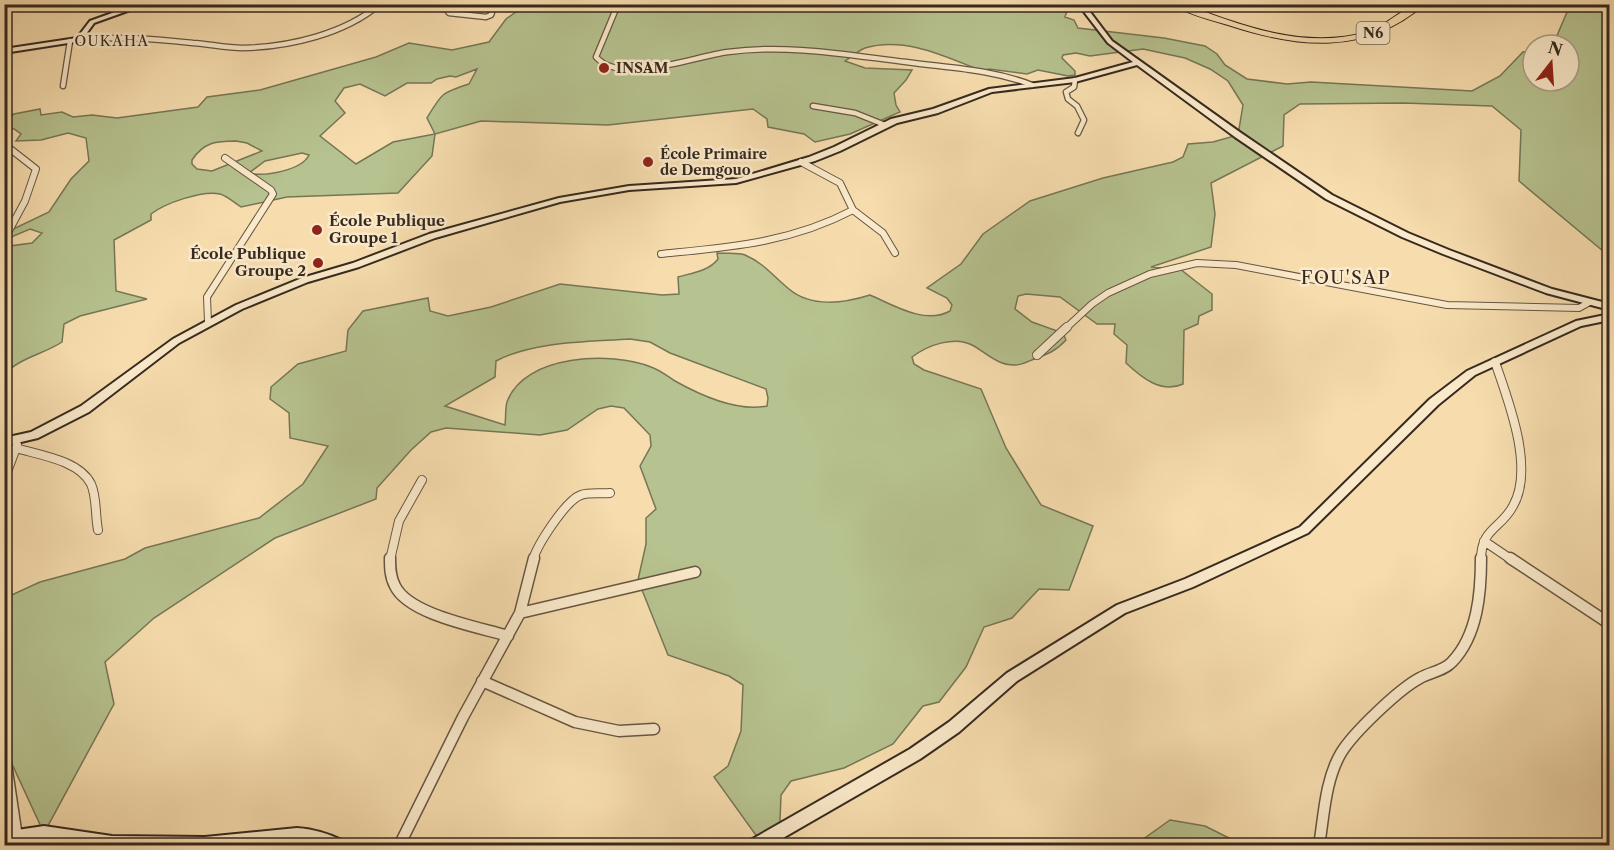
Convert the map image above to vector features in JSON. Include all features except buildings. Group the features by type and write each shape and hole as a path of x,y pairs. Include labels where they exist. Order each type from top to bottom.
{"highway":[{"name":"N6","path":"1175,4 1258,32 1317,40 1346,39 1373,33 1421,4"}],"street":[{"path":"4,5 11,4"},
{"path":"79,40 92,22 144,4"},
{"path":"4,51 79,40 132,38 244,48 332,31 368,14 379,6 414,4"},
{"path":"423,4 446,9 447,12 485,17 491,15 495,5 512,4"},
{"path":"597,4 616,6 596,57 601,64 615,68 645,70 726,52 804,49 979,69 1014,77 1032,85"},
{"path":"1081,4 1104,37 1238,135 1329,197 1405,235 1446,252 1549,291 1610,307"},
{"path":"63,86 70,41"},
{"path":"4,442 34,435 85,410 158,353 208,322 265,295 467,225 559,200 630,188 736,181 801,162 837,149 885,125 942,109 991,90 1075,80 1139,62"},
{"path":"1075,80 1074,87 1066,92 1068,99 1077,106 1084,120 1078,133"},
{"path":"813,106 855,112 885,125"},
{"path":"4,144 36,169 25,201 4,240"},
{"path":"208,322 207,297 273,194 271,189 225,158"},
{"path":"801,162 840,183 853,210 883,233 895,253"},
{"path":"661,254 774,242 815,230 853,210"},
{"path":"1037,355 1107,293 1150,274 1197,263 1246,267 1447,305 1579,308 1588,303"},
{"path":"754,846 915,754 954,727 1012,677 1120,609 1188,583 1304,530 1434,402 1471,372 1579,323 1610,317"},
{"path":"1319,846 1328,790 1337,761 1349,741 1364,725 1416,679 1443,669 1453,661 1474,616 1481,584 1481,547 1493,525 1515,505 1522,472 1518,436 1495,362"},
{"path":"4,480 19,438"},
{"path":"16,448 70,466 84,474 90,483 98,530"},
{"path":"422,480 408,503 392,542 390,566 399,592 404,599 433,612 508,636"},
{"path":"399,846 482,681 520,613 536,549 570,502 581,495 610,493"},
{"path":"1484,541 1610,624"},
{"path":"520,613 695,572"},
{"path":"482,681 575,722 619,731 654,729"},
{"path":"4,750 11,839 44,833 112,843 205,844 297,835 311,836 339,846"}],"green space":[{"path":"527,4 740,4 767,8 767,4 1006,4 1031,10 1035,5 1056,5 1068,8 1065,17 1074,20 1078,28 1164,38 1205,46 1217,54 1225,65 1247,79 1287,84 1311,82 1472,91 1500,76 1521,54 1521,93 1581,93 1581,33 1558,33 1570,5 1609,5 1609,256 1519,181 1521,130 1492,106 1403,103 1300,104 1284,115 1283,146 1211,183 1215,214 1211,247 1151,267 1180,269 1212,294 1212,310 1199,316 1198,324 1184,330 1183,384 1167,387 1138,374 1126,363 1127,345 1114,334 1115,324 1097,324 1060,297 1026,294 1018,296 1015,309 1032,322 1063,333 1066,340 1055,350 1044,355 1021,364 1010,365 999,362 967,343 950,341 934,345 912,357 914,364 924,370 981,389 1006,448 1041,505 1093,526 1069,590 1039,589 1012,618 984,627 966,667 939,702 923,706 893,744 844,768 791,781 781,795 779,845 763,845 714,777 728,766 741,731 743,685 729,676 668,655 638,580 646,544 646,518 656,509 640,466 651,446 650,435 624,408 611,406 598,409 567,430 540,435 446,428 431,432 411,450 377,488 376,499 275,538 154,618 105,662 114,704 44,833 5,749 5,598 40,582 125,559 145,548 259,518 303,484 328,446 290,438 289,413 270,399 271,387 298,364 346,351 348,330 363,311 428,298 430,311 448,316 491,307 560,284 662,295 679,294 678,277 710,266 718,259 717,253 739,254 752,258 789,289 807,299 839,302 870,295 909,312 930,316 940,315 950,311 952,305 947,298 927,288 961,264 983,234 1030,201 1103,178 1173,162 1183,157 1188,144 1213,142 1238,135 1243,105 1228,81 1210,69 1185,58 1143,49 1090,56 1076,53 1063,55 1062,58 1075,71 1075,75 1068,76 1038,70 1027,74 989,69 982,71 940,54 910,46 880,45 865,48 845,61 865,68 912,70 894,93 900,112 850,134 815,142 804,134 768,127 767,119 753,109 608,125 481,121 435,134 432,156 398,193 287,197 241,207 223,195 213,193 184,198 157,210 151,214 151,220 114,240 116,291 147,299 80,316 64,324 62,342 24,360 5,374 5,233 49,212 71,179 89,161 86,138 68,133 41,140 16,141 21,134 5,127 5,119 14,114 40,109 41,115 62,112 73,117 92,115 117,118 198,107 207,97 260,90 376,57 409,43 452,50 489,42 506,19","holes":["477,69 469,84 447,92 436,103 427,118 435,134 393,142 356,164 320,136 345,113 335,101 344,88 360,84 385,96 407,83 431,83 437,79 456,77","216,142 247,143 262,151 212,171 197,169 192,164 192,160 206,146","302,153 309,155 299,165 264,174 249,173 265,161","30,229 42,233 32,243 9,246 11,237","630,339 650,342 670,353 766,389 767,406 743,407 719,401 696,392 651,367 634,362 593,358 571,360 531,374 516,386 507,402 505,425 445,406 495,377 496,361 511,354 544,346"]},
{"path":"1170,820 1205,826 1243,845 1135,845"}],"place":[{"name":"INSAM","path":"604,68"},
{"name":"École Primaire de Demgouo","path":"648,162"},
{"name":"École Publique Groupe 1","path":"317,230"},
{"name":"École Publique Groupe 2","path":"318,263"}],"district":[{"name":"OUKAHA","path":"112,41"},
{"name":"FOU'SAP","path":"1346,278"}]}
